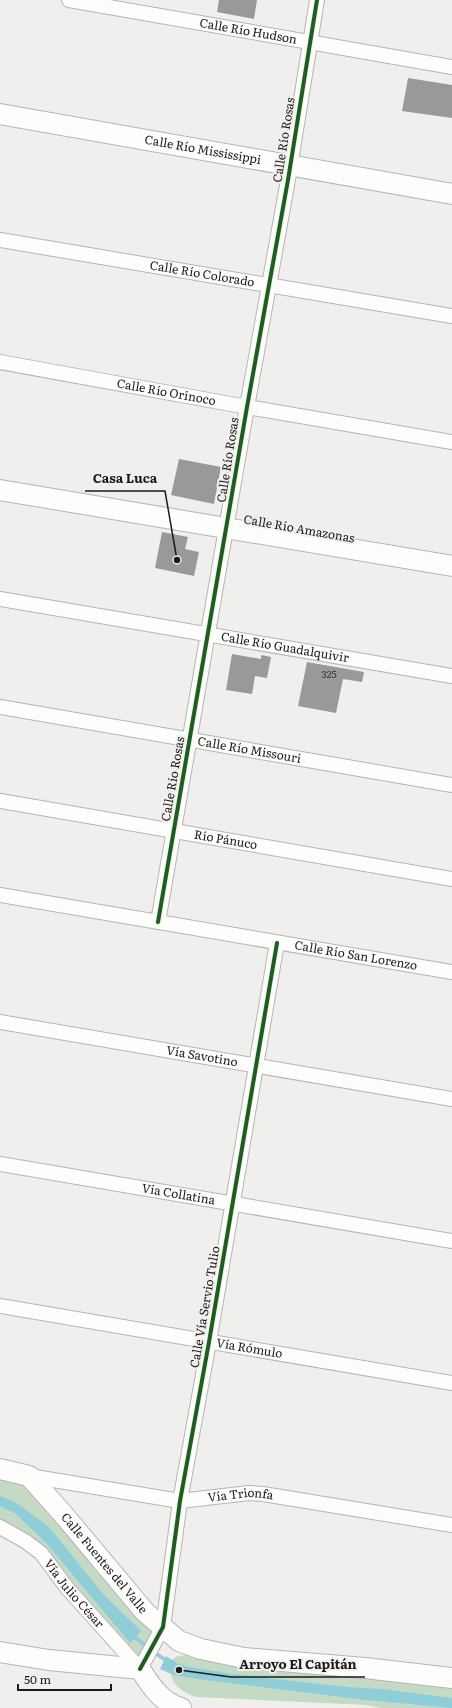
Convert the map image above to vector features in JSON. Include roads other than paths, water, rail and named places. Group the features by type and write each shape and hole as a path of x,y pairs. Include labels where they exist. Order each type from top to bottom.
{"street":[{"name":"Calle Río Hudson","path":"69,0 452,67"},
{"name":"Calle Río Rosas","path":"158,922 290,164 317,0"},
{"name":"Calle Río Mississippi","path":"0,114 290,164 452,194"},
{"name":"Calle Río Colorado","path":"0,240 269,284 452,316"},
{"name":"Calle Río Orinoco","path":"0,362 247,407 452,442"},
{"name":"Calle Río Amazonas","path":"0,490 452,566"},
{"name":"Calle Río Guadalquivir","path":"0,599 208,633 452,676"},
{"name":"Calle Río Missouri","path":"0,707 452,785"},
{"name":"Río Pánuco","path":"0,801 452,879"},
{"name":"Calle Río San Lorenzo","path":"0,895 452,972"},
{"name":"Calle Vía Servio Tulio","path":"140,1669 163,1627 180,1501 209,1342 277,943"},
{"name":"Vía Savotino","path":"0,1022 452,1100"},
{"name":"Vía Collatina","path":"0,1164 452,1241"},
{"name":"Vía Rómulo","path":"0,1306 452,1383"},
{"path":"0,1469 29,1476"},
{"name":"Vía Trionfa","path":"29,1476 180,1501 248,1493 263,1494 452,1525"},
{"name":"Calle Fuentes del Valle","path":"29,1476 63,1514 145,1612 179,1641 201,1650 244,1658 365,1668 452,1678"},
{"name":"Vía Julio César","path":"0,1527 25,1541 41,1553 67,1588 140,1669"},
{"path":"0,1652 49,1660 140,1669 153,1689 162,1699 181,1708"}],"water":[{"path":"0,1496 17,1503 49,1527 103,1594 141,1631 130,1643 47,1544 15,1513 0,1506"},
{"path":"166,1656 177,1663 189,1667 232,1674 347,1687 383,1689 452,1698 452,1708 366,1700 174,1675 160,1669"}],"waterway":[{"path":"132,1635 149,1648"},
{"path":"154,1652 168,1662"}],"place":[{"name":"Casa Luca","path":"177,560"},
{"name":"Arroyo El Capitán","path":"179,1670"}]}
